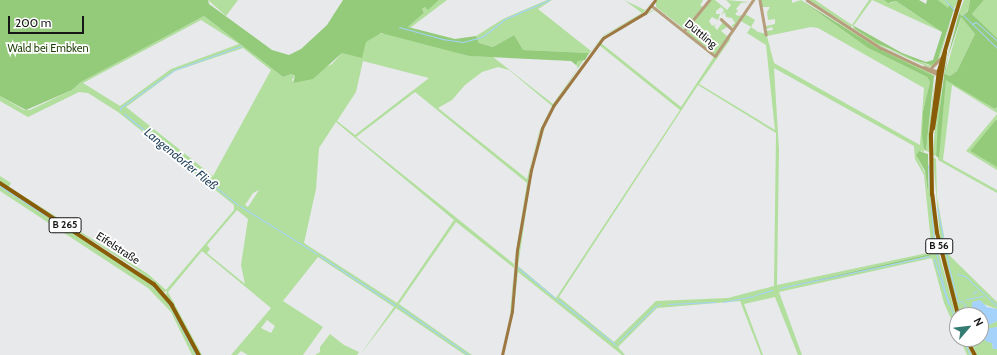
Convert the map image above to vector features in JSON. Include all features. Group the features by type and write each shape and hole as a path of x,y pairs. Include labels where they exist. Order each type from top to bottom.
{"main road":[{"name":"B 56","path":"939,73 960,0"},
{"name":"B 56","path":"950,32 939,73 932,119 931,154 932,195 938,239 956,307"},
{"name":"Eifelstraße","path":"0,183 154,284 172,305 199,355"}],"street":[{"path":"502,355 512,311 517,250 531,170 542,128 553,106 604,37 642,15 652,6 655,0"},
{"path":"684,31 709,0"},
{"name":"Düttling","path":"652,6 716,56 753,0"},
{"path":"760,0 766,34"},
{"path":"808,0 881,48 939,73"},
{"path":"720,19 734,30"},
{"path":"926,67 937,65 942,58"}],"green space":[{"name":"Wald bei Embken","path":"0,0 208,0 209,4 272,50 289,55 301,49 327,25 343,0 439,0 428,10 425,7 422,9 424,13 408,27 455,39 476,36 479,43 493,47 514,35 523,50 589,53 585,60 578,61 576,65 571,61 469,56 381,33 366,42 362,58 342,53 313,79 293,83 295,76 291,74 283,77 204,16 81,82 72,90 26,110 0,96"},
{"path":"208,0 238,0 226,16"},
{"path":"439,0 447,0 410,28 408,27 424,13 422,9 425,7 428,9"},
{"path":"547,0 552,0 538,9 591,51 604,35 642,13 624,0 645,10 654,0 642,14 605,35 587,56 589,53 522,50 514,35 493,47 479,43 476,36 503,19"},
{"path":"656,0 702,0 703,1 700,5 703,7 684,29 656,7"},
{"path":"710,0 715,0 727,10 731,5 726,0 749,2 741,3 736,9 738,11 735,14 738,16 742,15 734,27 731,26 735,23 732,18 726,17 725,12 721,15 724,10 721,7 716,11 716,14 720,14 718,20 712,17 709,21 712,26 716,24 714,26 717,30 723,22 730,28 727,27 721,31 727,36 730,33 716,55 686,32"},
{"path":"761,0 792,0 792,3 801,0 868,48 927,77 930,82 923,111 924,152 919,151 916,155 925,173 928,194 929,155 935,239 954,307 949,307 949,314 944,303 932,258 779,292 802,355 798,355 775,297 744,304 763,355 761,355 740,301 657,308 618,347 625,355 622,355 518,272 513,316 502,355 512,317 519,245 532,165 548,117 532,171 518,266 556,298 680,110 599,45 607,35 655,9 714,56 718,55 730,37 730,40 699,84 775,130 766,45 747,33 751,27 758,32 767,34 766,31 773,30 772,27 766,29 766,26 775,24 775,19 768,20 767,12 770,7 762,7","holes":["655,10 714,57 681,107 601,43 610,34","811,27 818,28 924,88 920,145 774,63 767,36","774,68 914,146 915,159 924,175 932,252 777,285 779,150","698,85 776,133 774,286 728,298 656,301 614,342 559,297","926,255 932,255 839,277 781,288"]},
{"path":"801,0 879,49 934,76 926,151 924,149 922,135 923,111 930,82 927,77 868,48"},
{"path":"803,0 874,45 928,71 935,77 879,49"},
{"path":"809,0 815,0 852,25 869,0 872,0 854,25 855,29 888,49 928,65 937,62 933,66 928,67 878,45 853,28 853,25 851,27"},
{"path":"872,0 884,0 891,3 896,1 942,32"},
{"path":"884,0 919,0 926,4 927,0 938,0 948,8 950,4 954,9 937,62 931,65 914,60 877,43 855,29 854,26 902,53 926,62 933,60 942,32 896,1 888,3"},
{"path":"938,0 958,0 954,9 950,5 948,9"},
{"path":"964,0 970,0 968,10 962,16 959,13"},
{"path":"970,0 984,0 972,14 997,38 997,107 995,109 946,80 939,158 936,156 938,122 945,68 959,13 962,16 968,11","holes":["961,17 975,34 957,71 950,76 945,74 948,57"]},
{"path":"984,0 997,0 997,38 972,14"},
{"path":"953,13 939,60 937,62"},
{"path":"745,14 755,20 751,27 741,21"},
{"path":"204,16 283,77 291,74 295,77 292,79 293,83 332,64 342,53 376,34 388,33 469,56 493,57 553,104 578,68 576,65 578,61 585,58 554,104 539,134 531,165 514,268 456,222 399,304 472,355 465,355 396,308 360,355 394,307 318,257 283,301 323,327 303,355 248,355 241,351 237,355 231,355 271,308 202,251 168,292 202,355 200,355 166,295 167,291 164,292 135,268 0,182 0,176 11,183 9,187 148,274 166,290 234,210 234,205 118,112 88,93 79,92 28,117 0,101 0,96 24,110 30,110 72,90 81,82","holes":["201,20 239,44 171,69 120,106 83,83","243,48 271,70 213,176 126,107 175,71","363,61 429,78 355,135 337,121 356,92","498,67 509,70 552,106 539,132 527,179 438,108 452,100 465,85 482,72","415,92 527,183 514,264 356,137","336,122 454,220 397,303 304,243 316,189 319,148","259,190 248,207 245,205 253,193","237,210 248,219 241,265 245,284 207,253 210,249 207,245","267,320 275,326 271,333 261,328"]},
{"path":"961,17 975,34 957,71 950,76 945,74"},
{"path":"597,48 548,117 575,76"},
{"path":"943,74 936,156 933,155 935,125"},
{"path":"935,79 929,152 926,151"},
{"path":"946,79 995,109 997,107 997,113 952,85 943,160 997,190 997,193 938,160"},
{"path":"997,114 997,120 970,151 997,167 997,170 966,151"},
{"path":"997,120 997,167 970,151"},
{"path":"919,151 928,154 928,193 925,171 916,155"},
{"path":"933,157 936,159 937,197 947,253 997,302 997,309 975,301 972,305 973,307 958,307 940,238"},
{"path":"0,185 151,283 171,307 197,355 192,355 171,312 148,288 0,191"},
{"path":"926,255 932,255 839,277 781,288"},
{"path":"514,271 512,307 501,355 510,315"},
{"path":"997,321 997,327 989,332 989,324"},
{"path":"330,334 344,345 359,352 357,355 315,355 320,352 320,347"},
{"path":"989,342 992,343 993,349 997,349 997,355 977,355 974,347 989,347"},
{"path":"964,347 968,347 972,355 967,355"}],"water":[{"path":"980,300 987,307 972,307 972,302"},
{"path":"989,307 997,309 997,321 989,325"},
{"path":"997,327 997,349 993,349 992,343 989,342 990,328"}],"waterway":[{"path":"399,27 442,39 463,42 482,37 505,19 549,0"},
{"path":"945,0 955,11"},
{"path":"963,15 997,48"},
{"path":"972,24 976,22 997,41"},
{"name":"Langendorfer Fließ","path":"120,110 120,108 174,70 241,46"},
{"name":"Langendorfer Fließ","path":"124,114 238,205"},
{"path":"928,165 934,244 945,292 950,307"},
{"path":"0,186 45,215"},
{"name":"Langendorfer Fließ","path":"240,206 317,254"},
{"path":"937,207 950,272 958,302 961,301 966,307"},
{"name":"Langendorfer Fließ","path":"320,256 395,305"},
{"path":"780,288 929,256"},
{"path":"934,259 948,304"},
{"path":"517,267 555,298"},
{"path":"957,274 965,276 997,306"},
{"path":"150,283 158,291"},
{"path":"755,295 772,290"},
{"path":"973,293 977,291"},
{"path":"723,302 753,296"},
{"path":"966,299 983,296"},
{"path":"557,299 616,345"},
{"path":"167,302 171,307"},
{"path":"668,304 715,302"},
{"path":"398,306 469,355"},
{"path":"619,341 656,306"},
{"path":"172,310 196,355"},
{"path":"966,347 970,355"}]}
